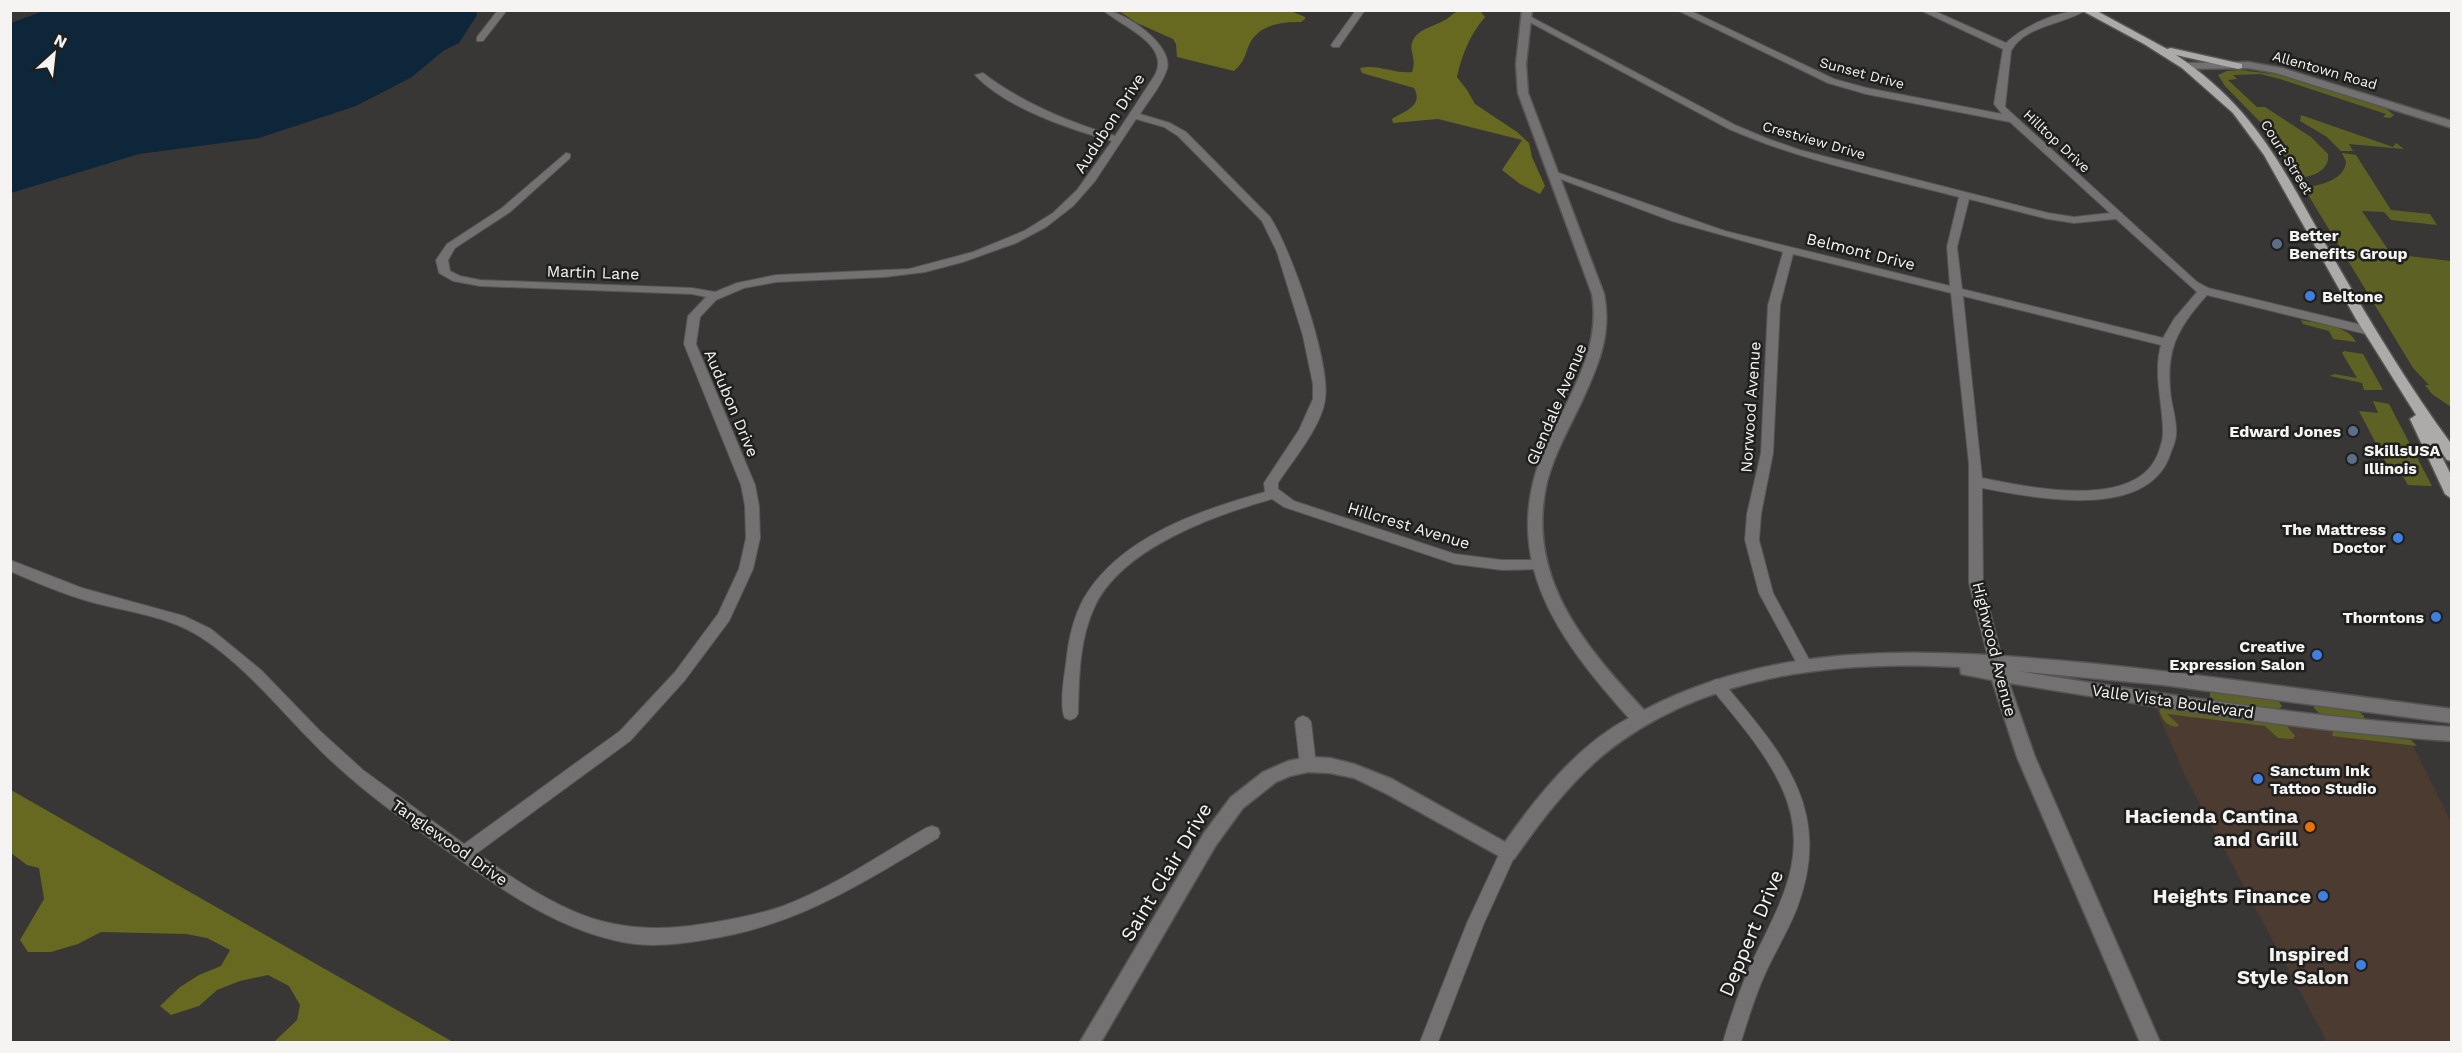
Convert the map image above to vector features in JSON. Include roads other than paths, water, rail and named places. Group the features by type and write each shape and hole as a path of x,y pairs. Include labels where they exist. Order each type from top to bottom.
{"main road":[{"name":"Court Street","path":"2086,10 2149,43 2186,66 2228,102 2252,130 2398,378 2451,456"},
{"path":"2149,43 2190,56 2238,66"},
{"name":"Court Street","path":"2398,378 2451,494"}],"street":[{"path":"480,39 503,10"},
{"name":"Audubon Drive","path":"464,854 625,736 680,676 716,630 730,607 750,559 753,538 752,506 740,463 693,354 689,327 693,317 701,307 717,296 741,285 760,280 805,276 882,276 912,272 1013,240 1041,226 1071,204 1092,181 1161,71 1164,61 1163,54 1150,41 1107,10"},
{"path":"1336,45 1361,10"},
{"name":"Sunset Drive","path":"1682,10 1798,68 1842,85 2012,119"},
{"path":"1924,10 2007,47 2020,36 2082,10"},
{"name":"Glendale Avenue","path":"1526,14 1521,64 1523,93 1598,294 1603,328 1597,351 1540,482 1535,510 1540,565 1552,602 1573,640 1600,675 1641,719"},
{"name":"Crestview Drive","path":"1526,14 1703,112 1762,141 1796,152 2058,218 2080,220 2116,216"},
{"name":"Hilltop Drive","path":"2007,47 1999,106 2116,216 2193,284 2204,291 2370,331"},
{"name":"Allentown Road","path":"2186,66 2238,66 2278,70 2451,125"},
{"path":"980,75 1025,103 1118,140"},
{"path":"1070,714 1076,646 1089,602 1103,582 1127,561 1184,525 1221,509 1274,494 1271,491 1271,483 1314,414 1320,395 1316,367 1276,233 1266,219 1182,134 1167,124 1134,115"},
{"name":"Martin Lane","path":"566,156 506,210 445,253 442,260 445,273 468,282 558,288 692,291 717,296"},
{"name":"Belmont Drive","path":"1552,174 1676,219 1789,250 2167,343"},
{"name":"Highwood Avenue","path":"1965,195 1952,241 1976,482 1976,583 2006,701 2026,757 2150,1042"},
{"name":"Norwood Avenue","path":"1789,250 1774,305 1767,453 1754,514 1752,540 1766,593 1805,665"},
{"path":"1976,482 2049,495 2083,496 2122,490 2146,479 2160,464 2168,448 2170,435 2163,360 2167,343 2178,321 2204,291"},
{"name":"Hillcrest Avenue","path":"1274,494 1289,504 1455,559 1502,565 1540,565"},
{"name":"Tanglewood Drive","path":"10,565 64,588 166,615 205,633 240,658 328,748 362,778 464,854 512,886 561,913 609,930 640,937 654,937 746,925 781,915 818,898 932,833"},
{"name":"Valle Vista Boulevard","path":"1429,1042 1484,897 1508,853 1551,793 1588,757 1641,719 1717,685 1755,674 1805,665 1895,659 1997,668 2133,674 2451,716"},
{"name":"Valle Vista Boulevard","path":"1997,668 2142,698 2392,730 2451,735"},
{"name":"Deppert Drive","path":"1717,685 1770,751 1795,800 1804,835 1802,864 1795,892 1754,978 1732,1042"},
{"path":"1303,722 1308,765"},
{"name":"Saint Clair Drive","path":"1090,1042 1231,807 1262,780 1280,771 1308,765 1341,767 1370,777 1508,853"}],"water":[{"path":"46,10 476,10 477,15 459,43 443,51 412,77 356,106 259,138 139,154 11,193 11,23"}],"place":[{"name":"Better Benefits Group","path":"2277,244"},
{"name":"Beltone","path":"2310,296"},
{"name":"Edward Jones","path":"2353,431"},
{"name":"SkillsUSA Illinois","path":"2352,459"},
{"name":"The Mattress Doctor","path":"2398,538"},
{"name":"Thorntons","path":"2436,617"},
{"name":"Creative Expression Salon","path":"2317,655"},
{"name":"Sanctum Ink Tattoo Studio","path":"2258,779"},
{"name":"Hacienda Cantina and Grill","path":"2310,827"},
{"name":"Heights Finance","path":"2323,896"},
{"name":"Inspired Style Salon","path":"2361,965"}]}
